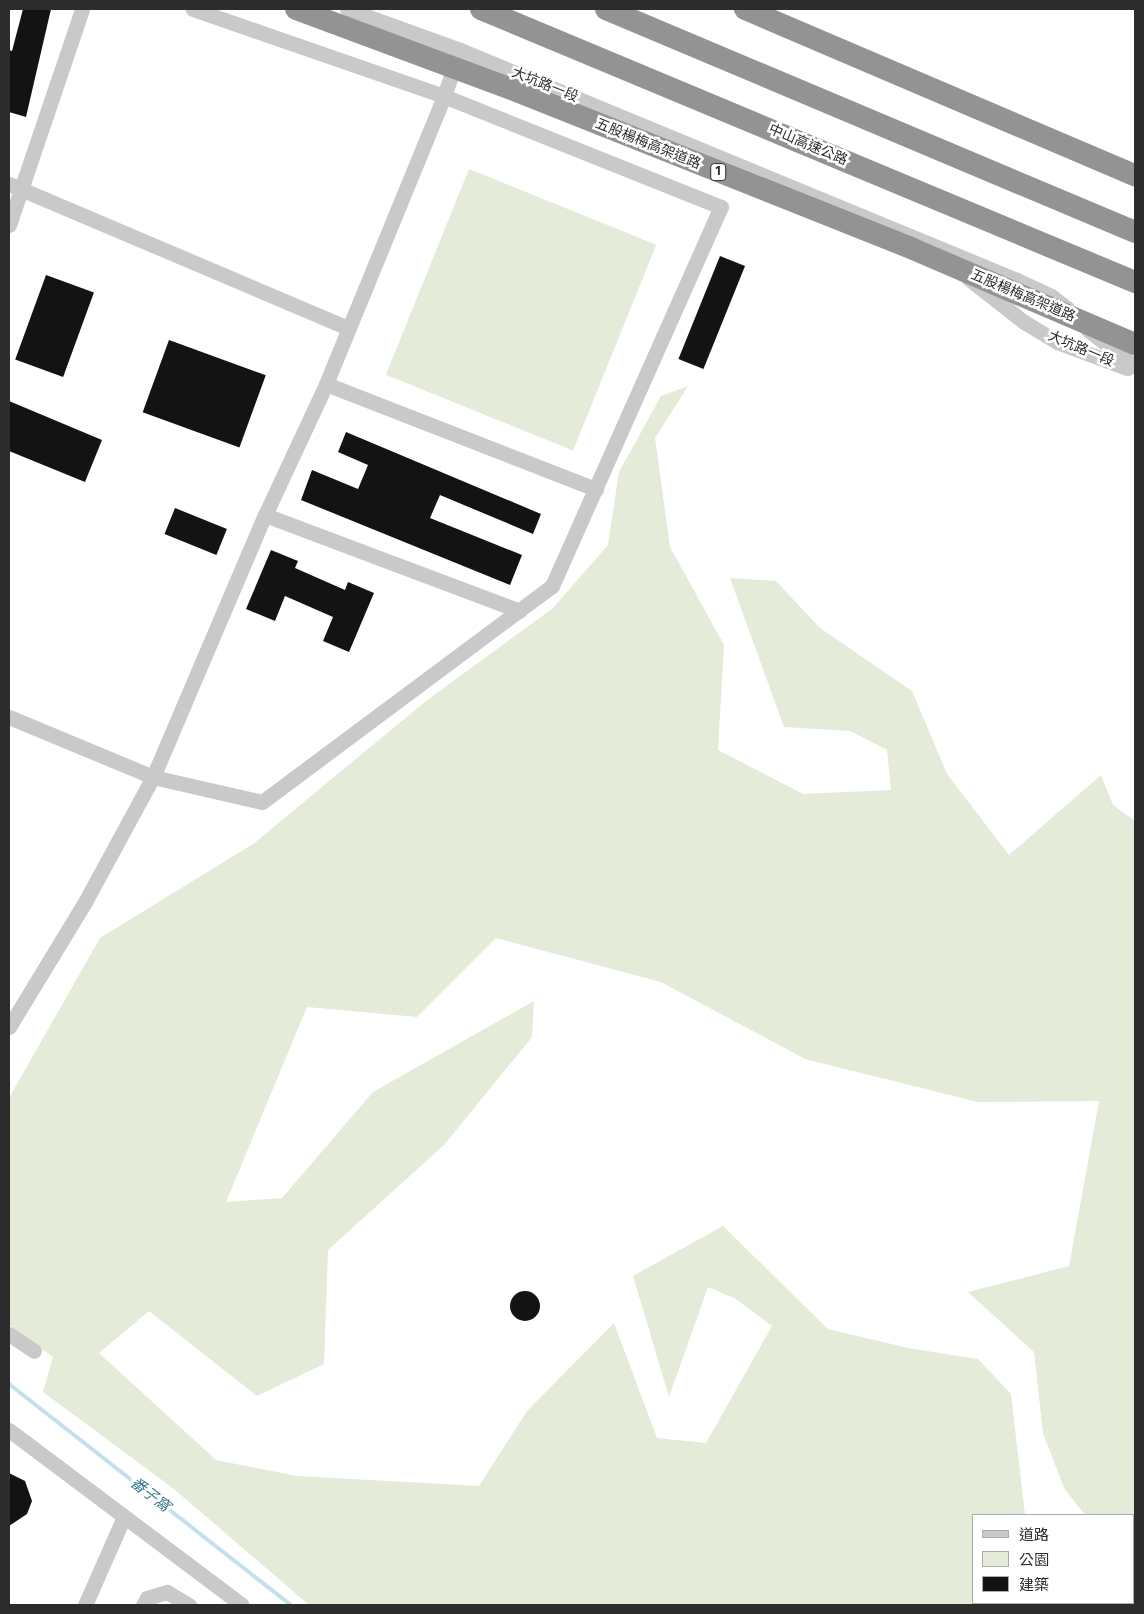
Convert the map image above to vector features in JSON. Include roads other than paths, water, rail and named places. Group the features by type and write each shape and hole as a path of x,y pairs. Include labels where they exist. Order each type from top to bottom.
{"highway":[{"name":"五股楊梅高架道路","path":"296,9 518,92 913,249 1135,344"},
{"name":"中山高速公路","path":"481,9 1135,282"},
{"path":"606,9 1135,232"},
{"path":"745,9 1135,175"}],"street":[{"path":"9,225 15,186 82,9"},
{"path":"9,717 153,777 262,802 552,586 721,206 444,96 193,9"},
{"name":"大坑路一段","path":"347,9 460,50 1051,296 1102,342 1135,366"},
{"path":"9,1027 85,902 153,777 265,515 326,384 444,96 460,50"},
{"path":"15,186 348,328"},
{"name":"大坑路一段","path":"908,235 1024,322 1057,342 1135,371"},
{"path":"326,384 596,489"},
{"path":"265,515 520,611"},
{"path":"9,1334 34,1351"},
{"path":"9,1430 123,1519 242,1605"},
{"path":"85,1605 123,1519"},
{"path":"143,1605 147,1598 167,1592 189,1605"}],"waterway":[{"name":"番子窩","path":"9,1384 291,1605"}]}
